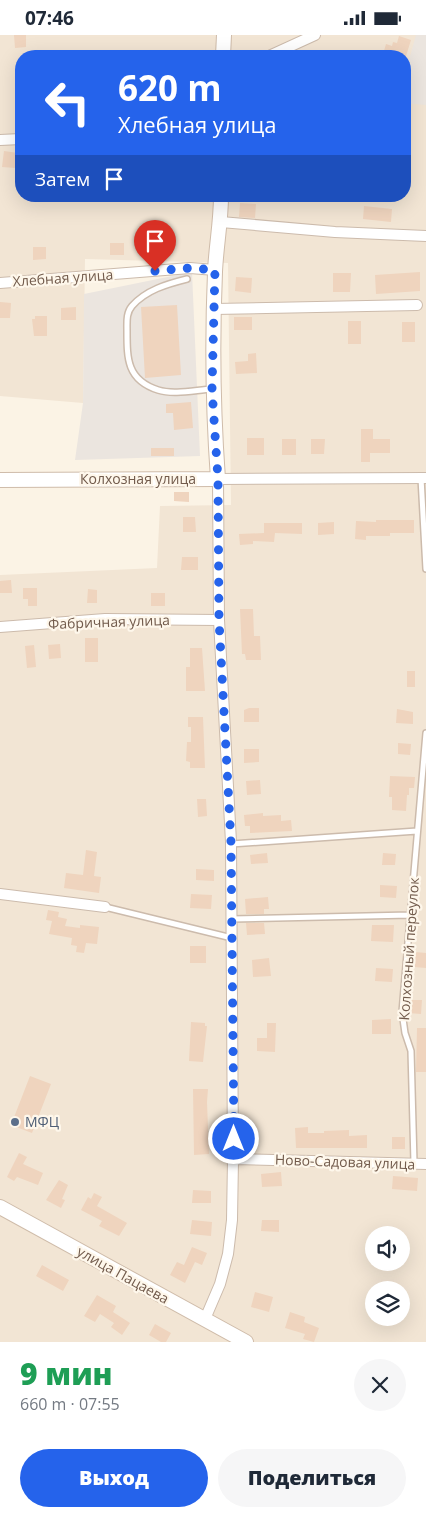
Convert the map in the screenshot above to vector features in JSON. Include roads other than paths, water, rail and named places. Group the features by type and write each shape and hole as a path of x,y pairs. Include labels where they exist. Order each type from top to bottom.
{"street":[{"path":"223,50 224,35"},
{"path":"282,50 316,35"},
{"path":"0,140 15,139"},
{"path":"204,1319 220,1284 228,1254 232,1220 234,1159 231,845 219,620 218,479 212,389 215,270 221,222 221,202"},
{"path":"221,222 335,232 426,236"},
{"name":"Хлебная улица","path":"0,283 190,268 215,270"},
{"path":"214,309 417,305"},
{"name":"Колхозная улица","path":"0,480 424,478"},
{"name":"Фабричная улица","path":"0,627 105,619 219,620"},
{"path":"0,894 105,907"},
{"name":"Ново-Садовая улица","path":"234,1159 426,1165"},
{"name":"улица Пацаева","path":"0,1207 246,1342"}],"lane":[{"path":"187,279 149,292 130,307 127,316 127,359 129,366 138,377 159,390 212,389"},
{"path":"424,478 426,569"},
{"name":"Колхозный переулок","path":"414,1164 411,1051 404,1033 402,1012 426,733"},
{"path":"231,845 417,831"},
{"path":"105,907 232,938"},
{"path":"232,919 410,915"}],"place":[{"name":"МФЦ","path":"15,1122"}]}
